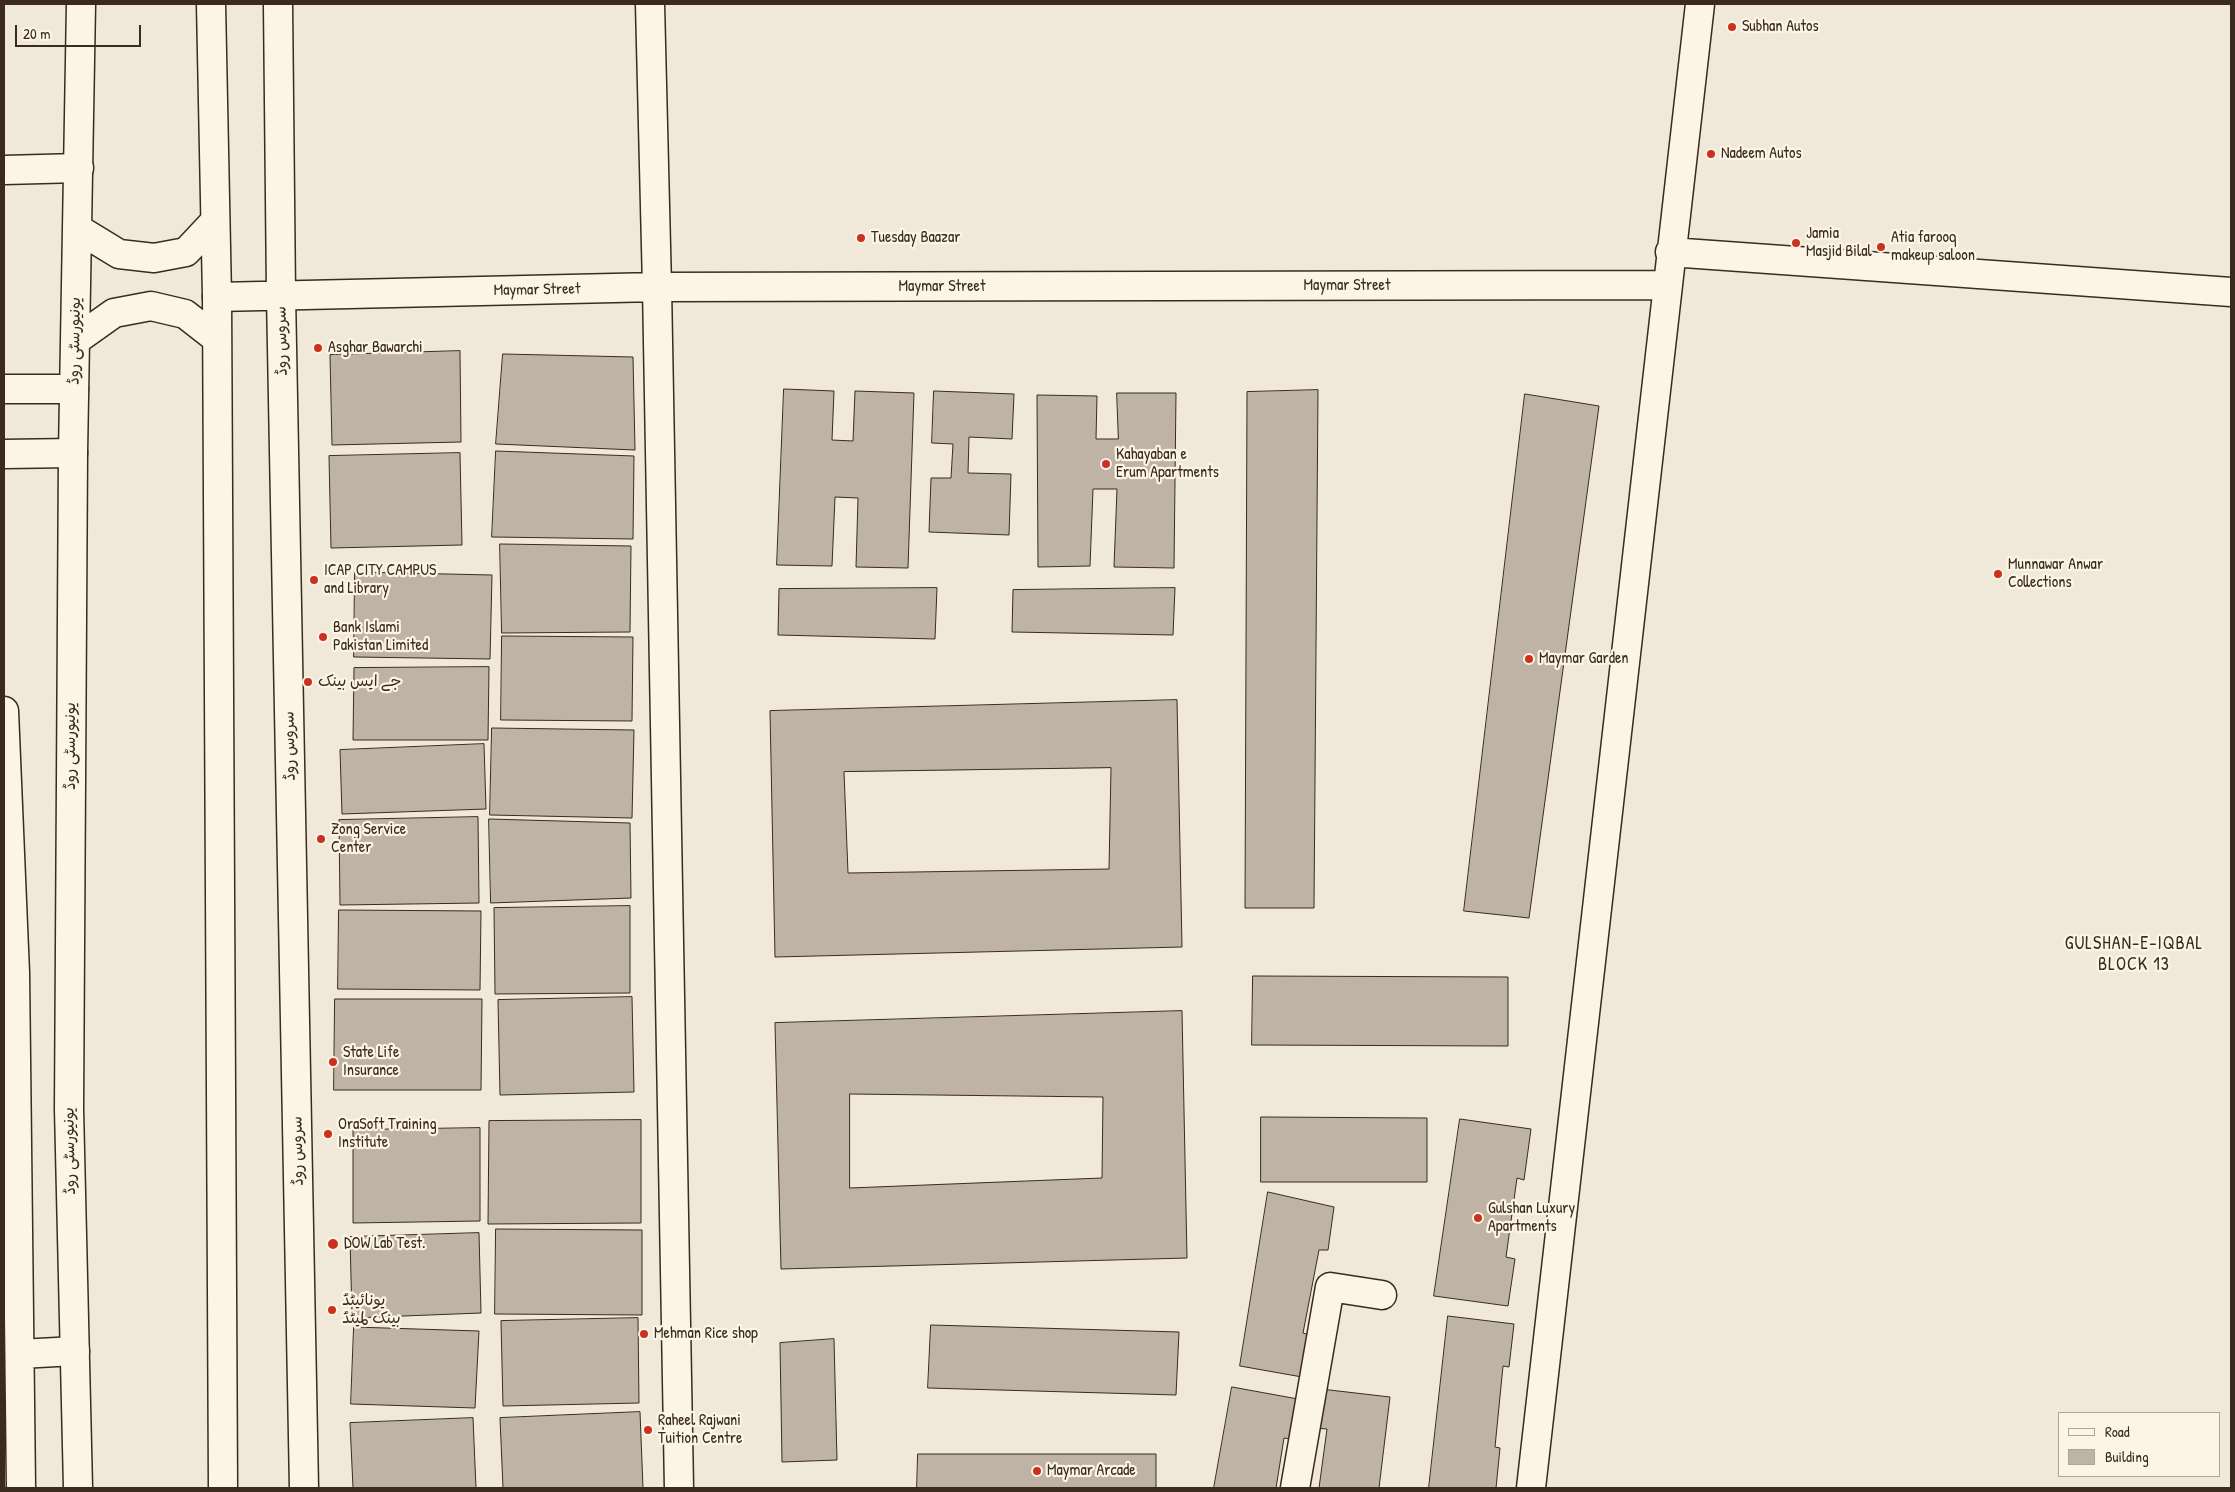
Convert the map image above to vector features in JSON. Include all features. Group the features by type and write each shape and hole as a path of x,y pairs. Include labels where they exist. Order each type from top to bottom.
{"street":[{"name":"یونیورسٹی روڈ","path":"78,1488 69,1110 74,389 81,4"},
{"path":"212,4 217,297 223,1488"},
{"name":"سروس روڈ","path":"278,4 281,295 304,1488"},
{"path":"650,4 679,1488"},
{"path":"1531,1488 1670,252 1700,4"},
{"path":"4,170 79,168"},
{"path":"78,229 119,254 154,258 186,252 215,222"},
{"path":"1670,252 2231,292"},
{"name":"Maymar Street","path":"217,297 657,288 1667,285"},
{"path":"76,340 114,313 151,306 185,314 217,339"},
{"path":"4,389 74,389"},
{"path":"4,454 74,453"},
{"path":"4,711 15,973 20,1488"},
{"path":"1294,1488 1330,1287 1382,1295"},
{"path":"20,1354 75,1351"}],"building":[{"path":"460,351 461,442 332,445 330,355"},
{"path":"503,354 633,357 635,450 496,444"},
{"path":"784,389 834,391 832,440 853,441 855,391 914,393 908,568 856,567 858,498 835,497 832,566 777,565"},
{"path":"1318,390 1314,908 1245,908 1247,392"},
{"path":"934,391 1014,394 1012,439 969,437 968,473 1011,474 1009,535 929,532 931,478 951,478 953,444 932,443"},
{"name":"Kahayaban e Erum Apartments","path":"1117,393 1176,393 1174,568 1114,567 1117,489 1093,489 1090,566 1038,567 1037,395 1097,396 1096,439 1118,439"},
{"name":"Maymar Garden","path":"1525,394 1599,406 1529,918 1464,911"},
{"path":"496,451 634,456 633,539 492,537"},
{"path":"460,453 462,545 331,548 329,456"},
{"path":"500,544 631,546 630,632 502,633"},
{"path":"355,572 492,575 490,659 354,657"},
{"path":"937,588 935,639 778,635 779,589"},
{"path":"1175,588 1173,635 1012,632 1013,590"},
{"path":"502,636 633,637 632,721 501,720"},
{"path":"489,667 488,740 353,740 354,668"},
{"path":"1177,700 1182,947 775,957 770,711","holes":["1111,768 1109,869 848,873 844,772"]},
{"path":"492,728 634,730 632,818 490,815"},
{"path":"484,744 486,809 342,814 340,750"},
{"path":"478,817 479,903 340,905 339,820"},
{"path":"489,819 630,823 631,898 491,903"},
{"path":"630,906 630,993 495,994 494,908"},
{"path":"339,910 481,911 480,990 338,989"},
{"path":"1253,976 1508,977 1508,1046 1252,1045"},
{"path":"632,997 634,1092 500,1095 498,1000"},
{"path":"335,999 482,999 481,1090 334,1090"},
{"path":"1182,1011 1187,1258 781,1269 775,1023","holes":["850,1094 1103,1097 1102,1178 850,1188"]},
{"path":"1261,1117 1427,1118 1427,1182 1261,1182"},
{"name":"Gulshan Luxury Apartments","path":"1460,1119 1531,1129 1524,1180 1517,1178 1506,1257 1515,1259 1508,1306 1434,1296"},
{"path":"641,1120 641,1223 488,1224 489,1121"},
{"path":"480,1128 480,1221 353,1223 353,1130"},
{"path":"1268,1192 1334,1207 1328,1250 1319,1250 1303,1333 1312,1336 1302,1377 1240,1366"},
{"path":"496,1229 642,1230 642,1315 495,1314"},
{"path":"479,1233 481,1313 352,1318 350,1237"},
{"path":"1448,1316 1514,1324 1509,1367 1503,1366 1495,1447 1500,1448 1496,1488 1429,1488"},
{"path":"638,1318 639,1403 503,1406 501,1321"},
{"path":"931,1325 1179,1332 1176,1395 928,1388"},
{"path":"354,1327 479,1331 475,1408 351,1404"},
{"path":"834,1339 837,1460 782,1462 780,1343"},
{"path":"1232,1387 1298,1399 1291,1439 1284,1438 1276,1488 1214,1488"},
{"path":"1321,1389 1390,1397 1379,1488 1319,1488 1327,1429 1316,1428"},
{"path":"640,1412 643,1488 503,1488 500,1418"},
{"path":"473,1418 476,1488 353,1488 350,1423"},
{"name":"Maymar Arcade","path":"918,1454 1156,1454 1156,1488 917,1488"}],"place":[{"name":"Subhan Autos","path":"1732,27"},
{"name":"Nadeem Autos","path":"1711,154"},
{"name":"Tuesday Baazar","path":"861,238"},
{"name":"Jamia Masjid Bilal","path":"1796,243"},
{"name":"Atia farooq makeup saloon","path":"1881,247"},
{"name":"Asghar Bawarchi","path":"318,348"},
{"name":"Kahayaban e Erum Apartments","path":"1106,464"},
{"name":"Munnawar Anwar Collections","path":"1998,574"},
{"name":"ICAP CITY CAMPUS and Library","path":"314,580"},
{"name":"Bank Islami Pakistan Limited","path":"323,637"},
{"name":"Maymar Garden","path":"1529,659"},
{"name":"جے ایس بینک","path":"308,682"},
{"name":"Zong Service Center","path":"321,839"},
{"name":"State Life Insurance","path":"333,1062"},
{"name":"OraSoft Training Institute","path":"328,1134"},
{"name":"Gulshan Luxury Apartments","path":"1478,1218"},
{"name":"DOW Lab Test.","path":"333,1244"},
{"name":"یونائیٹڈ بینک لمیٹڈ","path":"332,1310"},
{"name":"Mehman Rice shop","path":"644,1334"},
{"name":"Raheel Rajwani Tuition Centre","path":"648,1430"},
{"name":"Maymar Arcade","path":"1037,1471"}],"district":[{"name":"GULSHAN-E-IQBAL BLOCK 13","path":"2134,954"}]}
